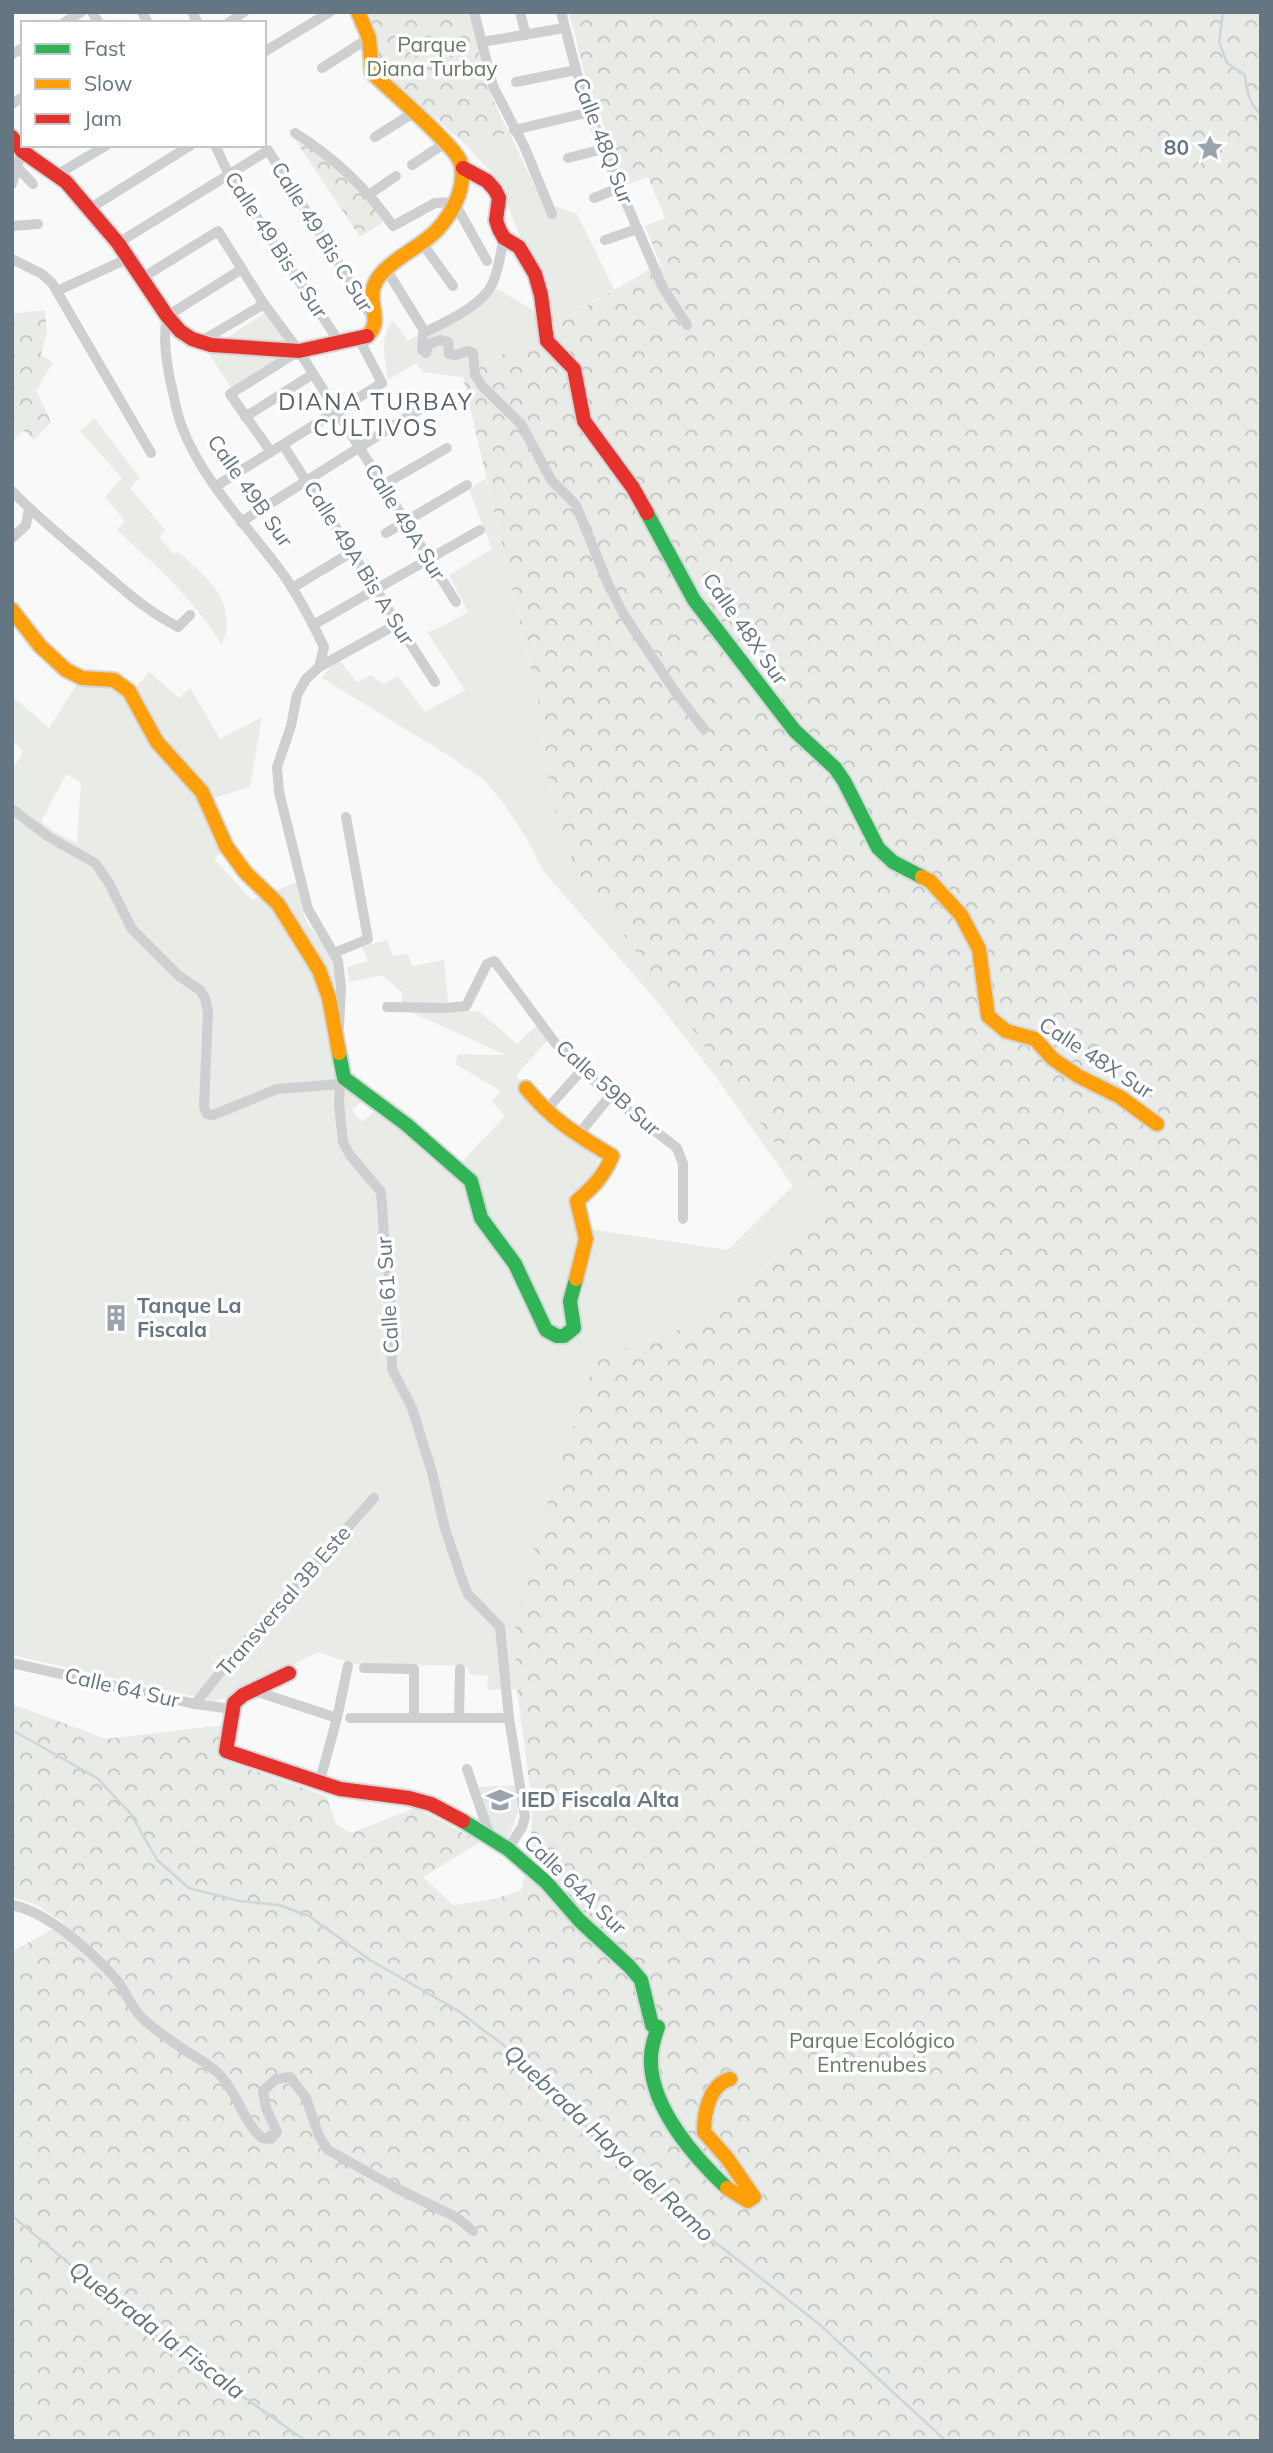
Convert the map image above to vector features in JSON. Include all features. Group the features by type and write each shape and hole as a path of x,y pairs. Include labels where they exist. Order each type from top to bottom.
{"street":[{"path":"266,51 330,12"},
{"path":"21,156 58,174 118,243 167,316 186,335 200,342 299,351 359,339 370,334 376,324 371,291 375,282 386,269 436,232 462,184 463,168 460,158 372,73 369,38 358,12"},
{"path":"474,12 493,86 525,148 552,214"},
{"path":"520,12 526,35"},
{"name":"Calle 48Q Sur","path":"561,12 576,70 603,149 664,291 687,325"},
{"path":"482,42 564,28"},
{"path":"322,68 369,38"},
{"path":"516,82 576,70"},
{"path":"514,130 590,111"},
{"path":"375,137 413,113"},
{"path":"295,133 332,158 370,194 393,226 435,202 454,202"},
{"path":"12,138 33,184"},
{"path":"412,165 445,143"},
{"path":"58,174 104,147"},
{"path":"89,209 188,147"},
{"name":"Calle 49 Bis F Sur","path":"216,147 229,175 340,343"},
{"path":"568,158 603,149"},
{"name":"Calle 49 Bis C Sur","path":"229,175 268,150 376,324"},
{"path":"12,184 21,156"},
{"path":"424,333 459,313 488,291 504,238 496,220 499,198 495,190 487,181 463,168"},
{"path":"118,243 229,175"},
{"path":"370,194 396,176"},
{"path":"594,198 619,188"},
{"path":"454,202 487,261"},
{"path":"12,226 38,224"},
{"path":"605,240 637,229"},
{"name":"Calle 49A Sur","path":"142,278 218,230 264,304 299,351 456,602"},
{"name":"Calle 48X Sur","path":"504,238 519,247 535,274 541,295 547,341 574,369 584,421 633,488 694,600 795,731 835,768 844,780 878,848 893,862 930,881 961,915 979,949 988,1016 1006,1031 1035,1038 1053,1059 1078,1076 1120,1097 1157,1124"},
{"path":"422,243 453,286"},
{"path":"57,291 129,258"},
{"path":"12,259 47,277 151,453"},
{"path":"167,316 242,269"},
{"path":"386,269 424,333 422,348 426,353 429,344 440,340 448,342 449,354 468,351 473,353 475,375 483,387 521,424 552,481 576,505 609,586 624,615 676,693 704,729"},
{"path":"200,342 264,304"},
{"name":"Calle 49B Sur","path":"167,316 164,341 167,364 182,426 216,486 292,588 324,647 319,667"},
{"path":"216,486 382,383 359,339"},
{"name":"Calle 49B Sur","path":"271,452 230,394 299,351"},
{"path":"245,417 313,374"},
{"path":"241,522 425,406"},
{"name":"Calle 49A Bis A Sur","path":"284,444 435,682"},
{"path":"383,485 447,448"},
{"path":"386,533 467,485"},
{"path":"12,491 117,586 155,615 178,627 190,615"},
{"path":"12,538 26,524 29,509"},
{"path":"313,625 480,530"},
{"path":"292,588 352,552"},
{"path":"12,610 67,671 84,677 109,677 123,685 156,741 202,792 226,846 245,872 278,904 319,970 338,1046 342,1081"},
{"path":"338,1046 340,971 334,953 308,909 278,792 277,767 301,685 319,667 397,624"},
{"path":"12,809 49,837 95,863 132,929 178,976 200,990 208,1012 205,1111 213,1115 287,1087 342,1081 407,1125 471,1181 481,1218 515,1264 546,1330 558,1337 569,1334 575,1325 570,1301 586,1239 577,1201 598,1183 612,1156 545,1111 526,1088"},
{"path":"334,953 368,939 346,817"},
{"name":"Calle 59B Sur","path":"387,1007 466,1006 489,962 494,961 547,1033 610,1096 677,1148 683,1164 683,1219"},
{"path":"545,1111 583,1069"},
{"name":"Calle 61 Sur","path":"342,1081 339,1116 346,1149 380,1192 390,1283 392,1369 412,1408 432,1472 445,1529 464,1585 468,1594 500,1627 509,1718"},
{"path":"578,1135 610,1096"},
{"name":"Transversal 3B Este","path":"195,1704 374,1497"},
{"name":"Calle 64 Sur","path":"12,1663 195,1704 232,1709"},
{"path":"319,1784 348,1666"},
{"path":"364,1668 414,1669 414,1718"},
{"path":"459,1718 460,1669"},
{"path":"232,1709 234,1703 248,1693 289,1673"},
{"path":"248,1693 337,1718"},
{"name":"Calle 64A Sur","path":"232,1709 226,1751 319,1784 420,1801 442,1808 508,1849 546,1882 580,1922 635,1973 644,1988 649,2018 653,2025 658,2027 650,2053 652,2075 670,2120 686,2144 712,2172 737,2196 748,2201 754,2197 752,2192 704,2132 704,2115 714,2091 725,2080 730,2079"},
{"path":"350,1718 509,1718 525,1817 508,1849"},
{"path":"467,1769 490,1837"},
{"path":"12,1905 41,1915 56,1926 116,1979 141,2017 169,2040 206,2062 218,2073 230,2088 247,2122 262,2138 271,2139 277,2132 266,2108 263,2091 276,2079 290,2077 306,2098 319,2136 328,2150 456,2217 473,2231"}],"shaded area":[{"name":"IED Fiscala Alta","path":"517,1785 518,1813 508,1839 490,1827 479,1787"}],"green space":[{"name":"Parque Diana Turbay","path":"367,12 471,12 489,89 509,132 466,145 379,69 375,37"},
{"name":"Parque Ecológico Entrenubes","path":"569,12 1261,12 1261,2441 12,2441 12,1952 64,1923 35,1904 12,1897 12,1704 106,1739 223,1725 219,1758 326,1796 336,1824 351,1833 416,1808 480,1842 423,1877 453,1905 495,1899 521,1890 531,1849 532,1804 517,1689 515,1626 539,1529 596,1359 721,1314 822,1207 575,868 551,797 538,700 463,377 654,267 661,266 645,226 665,218 648,177 626,185 586,79"},
{"path":"509,132 542,202 577,214 614,289 551,326 549,303 536,262 520,237 498,180 466,145"},
{"path":"292,135 355,183 385,221 360,237"},
{"path":"498,289 538,313 542,331 463,377 423,372 416,363 388,380 384,341 393,320 408,341"},
{"path":"45,310 47,332 41,354 53,363 36,390 51,422 34,440 23,430 12,442 12,314"},
{"path":"268,311 293,349 232,389 207,351"},
{"path":"94,418 140,478 130,488 165,530 159,537 174,554 178,552 200,571 217,592 226,616 222,645 187,598 117,530 125,521 105,497 122,478 80,431"},
{"path":"486,478 538,700 551,797 762,1121 822,1207 721,1314 596,1359 515,1626 517,1689 487,1690 488,1676 469,1674 467,1666 354,1664 318,1652 228,1697 214,1701 12,1655 12,770 23,752 12,740 12,696 49,728 79,681 110,686 126,699 149,672 179,698 190,688 220,739 262,717 250,787 199,803 222,851 214,859 252,900 297,882 306,919 332,961 336,1001 332,1070 365,1098 352,1110 362,1122 376,1110 407,1129 453,1171 505,1116 492,1101 501,1091 455,1064 458,1054 506,1055 402,1008 402,992 382,975 349,982 347,967 368,961 362,947 387,940 393,956 407,954 413,966 444,960 448,1001 445,1008 480,1012 517,1044 537,1025 548,1040 516,1075 544,1112 599,1156 589,1180 569,1195 575,1227 728,1250 793,1186 713,1073 650,993 543,871 527,839 484,780 322,678 337,658 357,682 371,675 384,684 398,676 425,712 465,690 427,632 468,612 449,575 492,549 469,490","holes":["66,774 81,783 77,843 41,822"]}],"waterway":[{"path":"1223,12 1219,42 1227,63 1245,75 1251,101 1261,114"},
{"name":"Quebrada Haya del Ramo","path":"12,1730 97,1778 131,1814 157,1860 189,1888 239,1901 279,1905 309,1916 370,1960 457,2010 539,2072 599,2141 672,2208 819,2324 946,2441"},
{"name":"Quebrada la Fiscala","path":"12,2216 154,2334 306,2441"}],"traffic: fast":[{"path":"647,513 694,600 795,731 835,768 878,848 893,862 922,877"},
{"path":"339,1053 344,1078 407,1125 471,1181 481,1218 515,1264 546,1330 557,1336 564,1336 574,1328 570,1301 576,1279"},
{"path":"463,1821 508,1849 546,1882 580,1921 641,1980 652,2025 658,2027 651,2059 659,2099 689,2148 727,2188"}],"traffic: slow":[{"path":"358,12 369,38 372,73 446,142 460,161 462,170 457,198 443,223 431,236 388,267 376,282 372,299 375,322 367,336"},
{"path":"12,610 40,646 66,670 82,678 114,680 129,691 157,742 202,792 226,846 245,872 278,904 319,970 329,998 339,1053"},
{"path":"922,877 930,881 961,915 979,949 988,1016 1006,1031 1035,1039 1053,1059 1078,1076 1120,1097 1157,1124"},
{"path":"526,1088 576,1134 612,1156 598,1181 577,1201 586,1239 576,1279"},
{"path":"727,2188 748,2201 754,2197 727,2158 704,2132 709,2101 717,2087 730,2079"}],"traffic: jam":[{"path":"12,137 22,151 66,182 118,243 167,316 180,331 192,339 211,345 299,351 367,336"},
{"path":"463,168 487,181 495,190 499,198 496,220 499,229 504,238 519,247 535,274 541,295 547,341 574,369 584,421 633,488 647,513"},
{"path":"289,1673 243,1695 234,1703 226,1751 340,1789 409,1798 431,1804 463,1821"}],"place":[{"name":"80","path":"1210,148"},
{"name":"Tanque La Fiscala","path":"116,1318"},
{"name":"IED Fiscala Alta","path":"500,1800"}],"district":[{"name":"DIANA TURBAY CULTIVOS","path":"376,415"}]}
